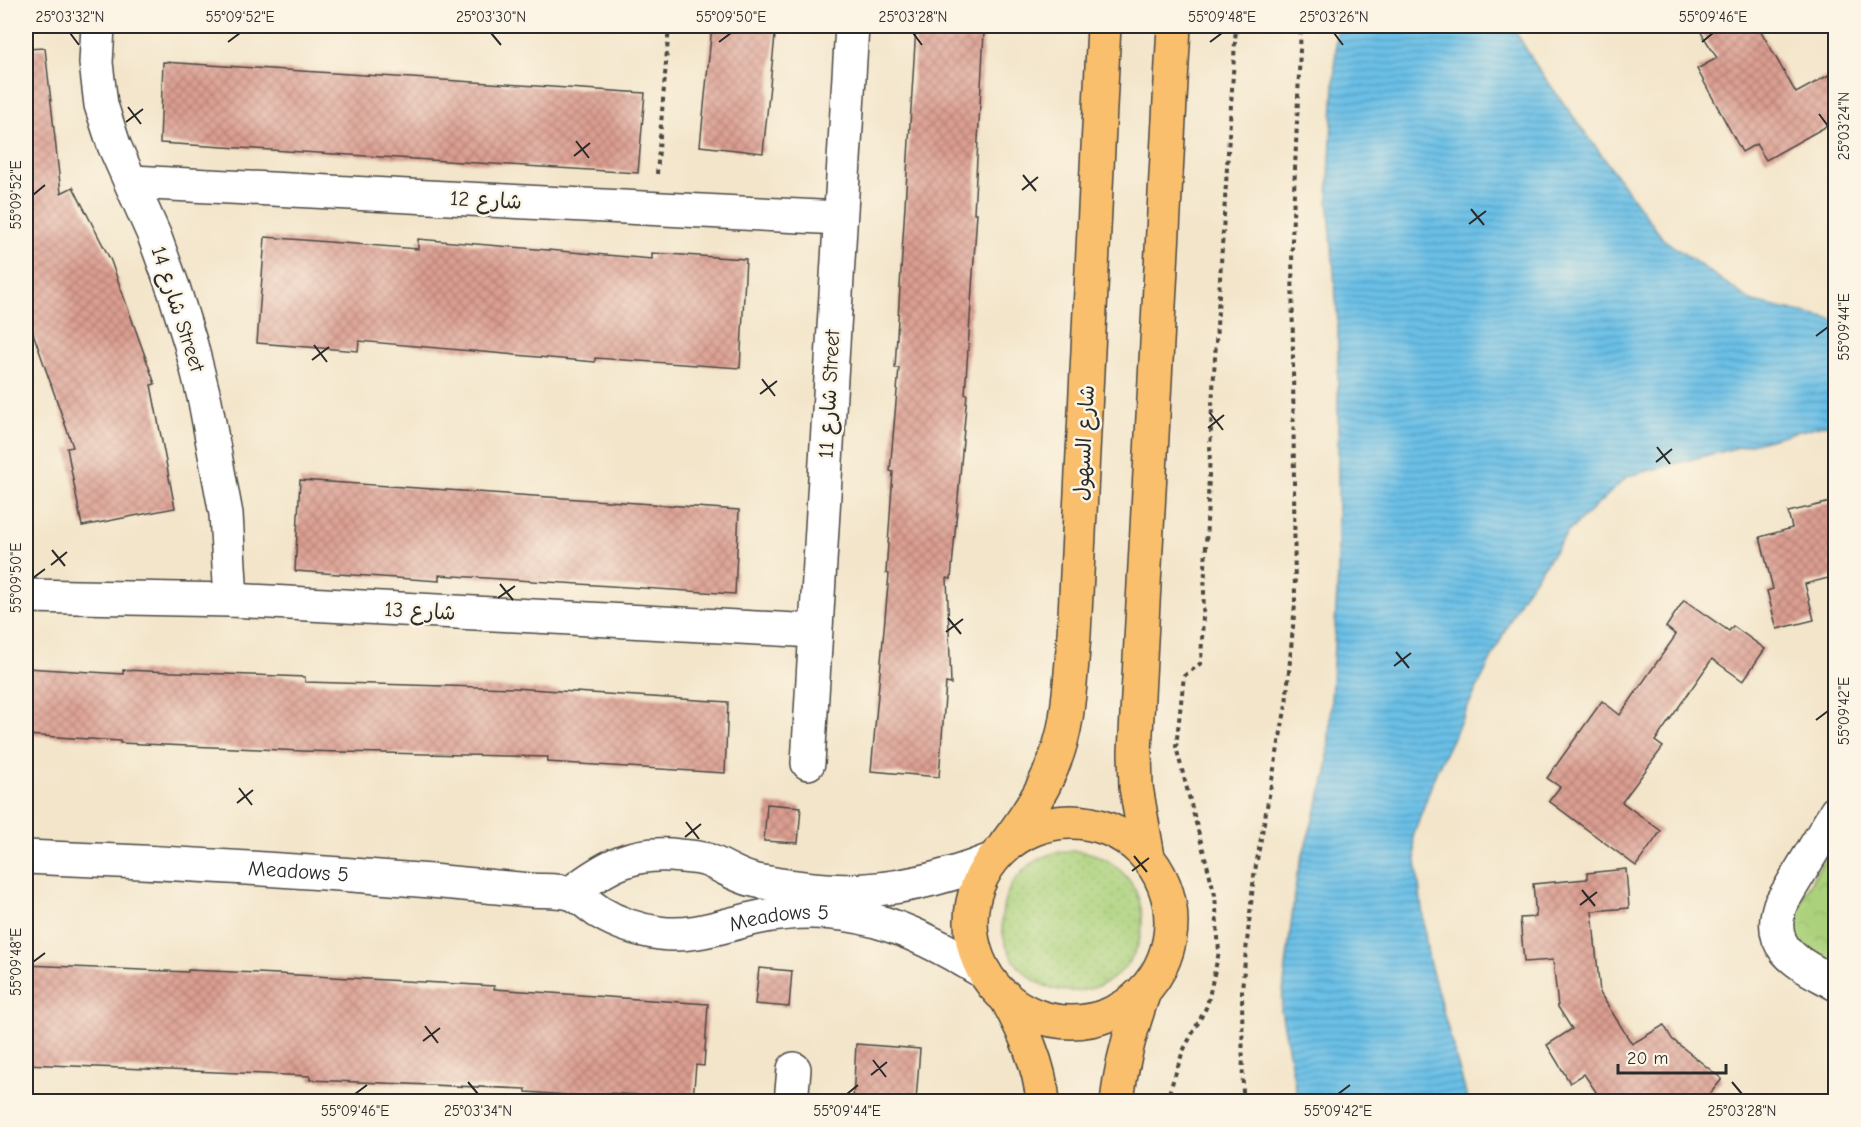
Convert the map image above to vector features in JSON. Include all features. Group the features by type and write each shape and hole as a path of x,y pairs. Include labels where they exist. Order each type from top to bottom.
{"main road":[{"name":"شارع السهول","path":"998,853 1026,818 1044,787 1057,753 1066,719 1074,635 1104,26"},
{"path":"1148,857 1136,787 1135,752 1174,26"},
{"path":"1043,1101 1034,1059 1021,1027 974,946 971,915 977,886 998,853 1033,829 1063,821 1095,824 1124,836 1148,857 1164,882 1171,911 1170,940 1161,968 1144,992 1132,1024 1117,1101"},
{"path":"995,985 1030,1013 1060,1022 1090,1021 1119,1010 1144,992"}],"street":[{"name":"شارع 14 Street","path":"98,26 96,63 101,105 114,145 132,182 174,290 206,401 226,514 231,600"},
{"name":"شارع 11 Street","path":"808,763 852,26"},
{"name":"شارع 12","path":"132,182 840,218"},
{"name":"شارع 13","path":"26,596 231,600 815,631"},
{"path":"1836,812 1780,905 1775,920 1776,935 1783,949 1793,959 1836,984"},
{"name":"Meadows 5","path":"616,865 648,875 705,879 730,873 753,880 826,890 869,890 911,885 952,876 998,853"},
{"name":"Meadows 5","path":"26,857 350,874 571,893 616,921 639,929 662,933 695,932 794,912 827,911 869,918 909,931 948,950 995,985"},
{"path":"571,893 585,882 616,865 616,921"},
{"path":"728,925 730,873"},
{"path":"791,1101 794,1069"}],"path":[{"path":"654,209 669,26"},
{"path":"1169,1101 1170,1090 1182,1051 1207,1006 1220,952 1215,895 1176,747 1184,676 1201,663 1212,405 1236,26"},
{"path":"1243,1101 1242,989 1254,876 1286,705 1295,604 1292,240 1301,26"}],"green space":[{"path":"1835,842 1835,965 1800,942 1796,932 1796,919 1806,891"},
{"path":"1072,851 1099,857 1111,863 1121,872 1130,882 1136,894 1142,921 1136,948 1130,960 1121,970 1111,979 1099,985 1072,991 1045,985 1033,979 1023,970 1014,960 1008,948 1002,921 1008,894 1014,882 1023,872 1033,863 1045,857"}],"water":[{"path":"1337,26 1512,26 1537,67 1663,239 1753,302 1835,320 1835,422 1628,476 1568,532 1521,598 1436,772 1413,837 1428,957 1468,1101 1298,1101 1281,1010 1297,874 1327,773 1338,573 1338,323 1328,198"}],"building":[{"path":"712,26 776,26 763,153 700,146"},
{"path":"1697,26 1758,26 1796,93 1836,71 1836,121 1766,160 1756,144 1742,152 1697,69 1717,58"},
{"path":"916,27 984,32 974,213 977,213 965,394 967,394 951,579 947,578 951,684 946,683 939,777 871,771 889,574 886,573 893,472 890,471 899,368 895,368"},
{"path":"45,48 61,193 73,187 111,261 155,384 151,385 175,508 82,526 67,448 73,447 26,313 26,49"},
{"path":"163,62 645,93 638,173 160,143"},
{"path":"265,237 418,249 418,239 652,259 652,253 746,259 740,368 595,358 595,362 359,341 358,351 257,343"},
{"path":"300,480 739,510 735,594 439,575 439,581 295,571"},
{"path":"1831,502 1836,520 1836,576 1805,584 1814,620 1777,629 1767,591 1773,589 1760,537 1792,528 1788,512"},
{"path":"1684,600 1729,631 1733,626 1765,649 1743,681 1712,659 1655,741 1663,747 1622,802 1661,831 1636,866 1549,801 1560,787 1547,778 1602,701 1620,715 1676,635 1666,627"},
{"path":"26,668 123,674 123,670 305,677 305,682 514,688 728,702 725,773 547,762 548,757 302,751 120,743 120,741 26,735"},
{"path":"767,804 801,807 798,843 764,841"},
{"path":"1626,869 1629,908 1592,911 1600,993 1632,1044 1664,1025 1672,1039 1722,1079 1704,1101 1602,1101 1584,1074 1570,1083 1547,1045 1572,1029 1558,1007 1553,960 1524,962 1520,918 1536,917 1533,884 1587,879 1587,873"},
{"path":"26,965 278,974 494,986 494,989 708,1004 704,1066 696,1065 693,1099 608,1093 608,1098 526,1092 526,1089 310,1080 310,1076 26,1064"},
{"path":"759,968 792,971 789,1007 755,1004"},
{"path":"856,1044 920,1049 916,1101 853,1101"}]}
